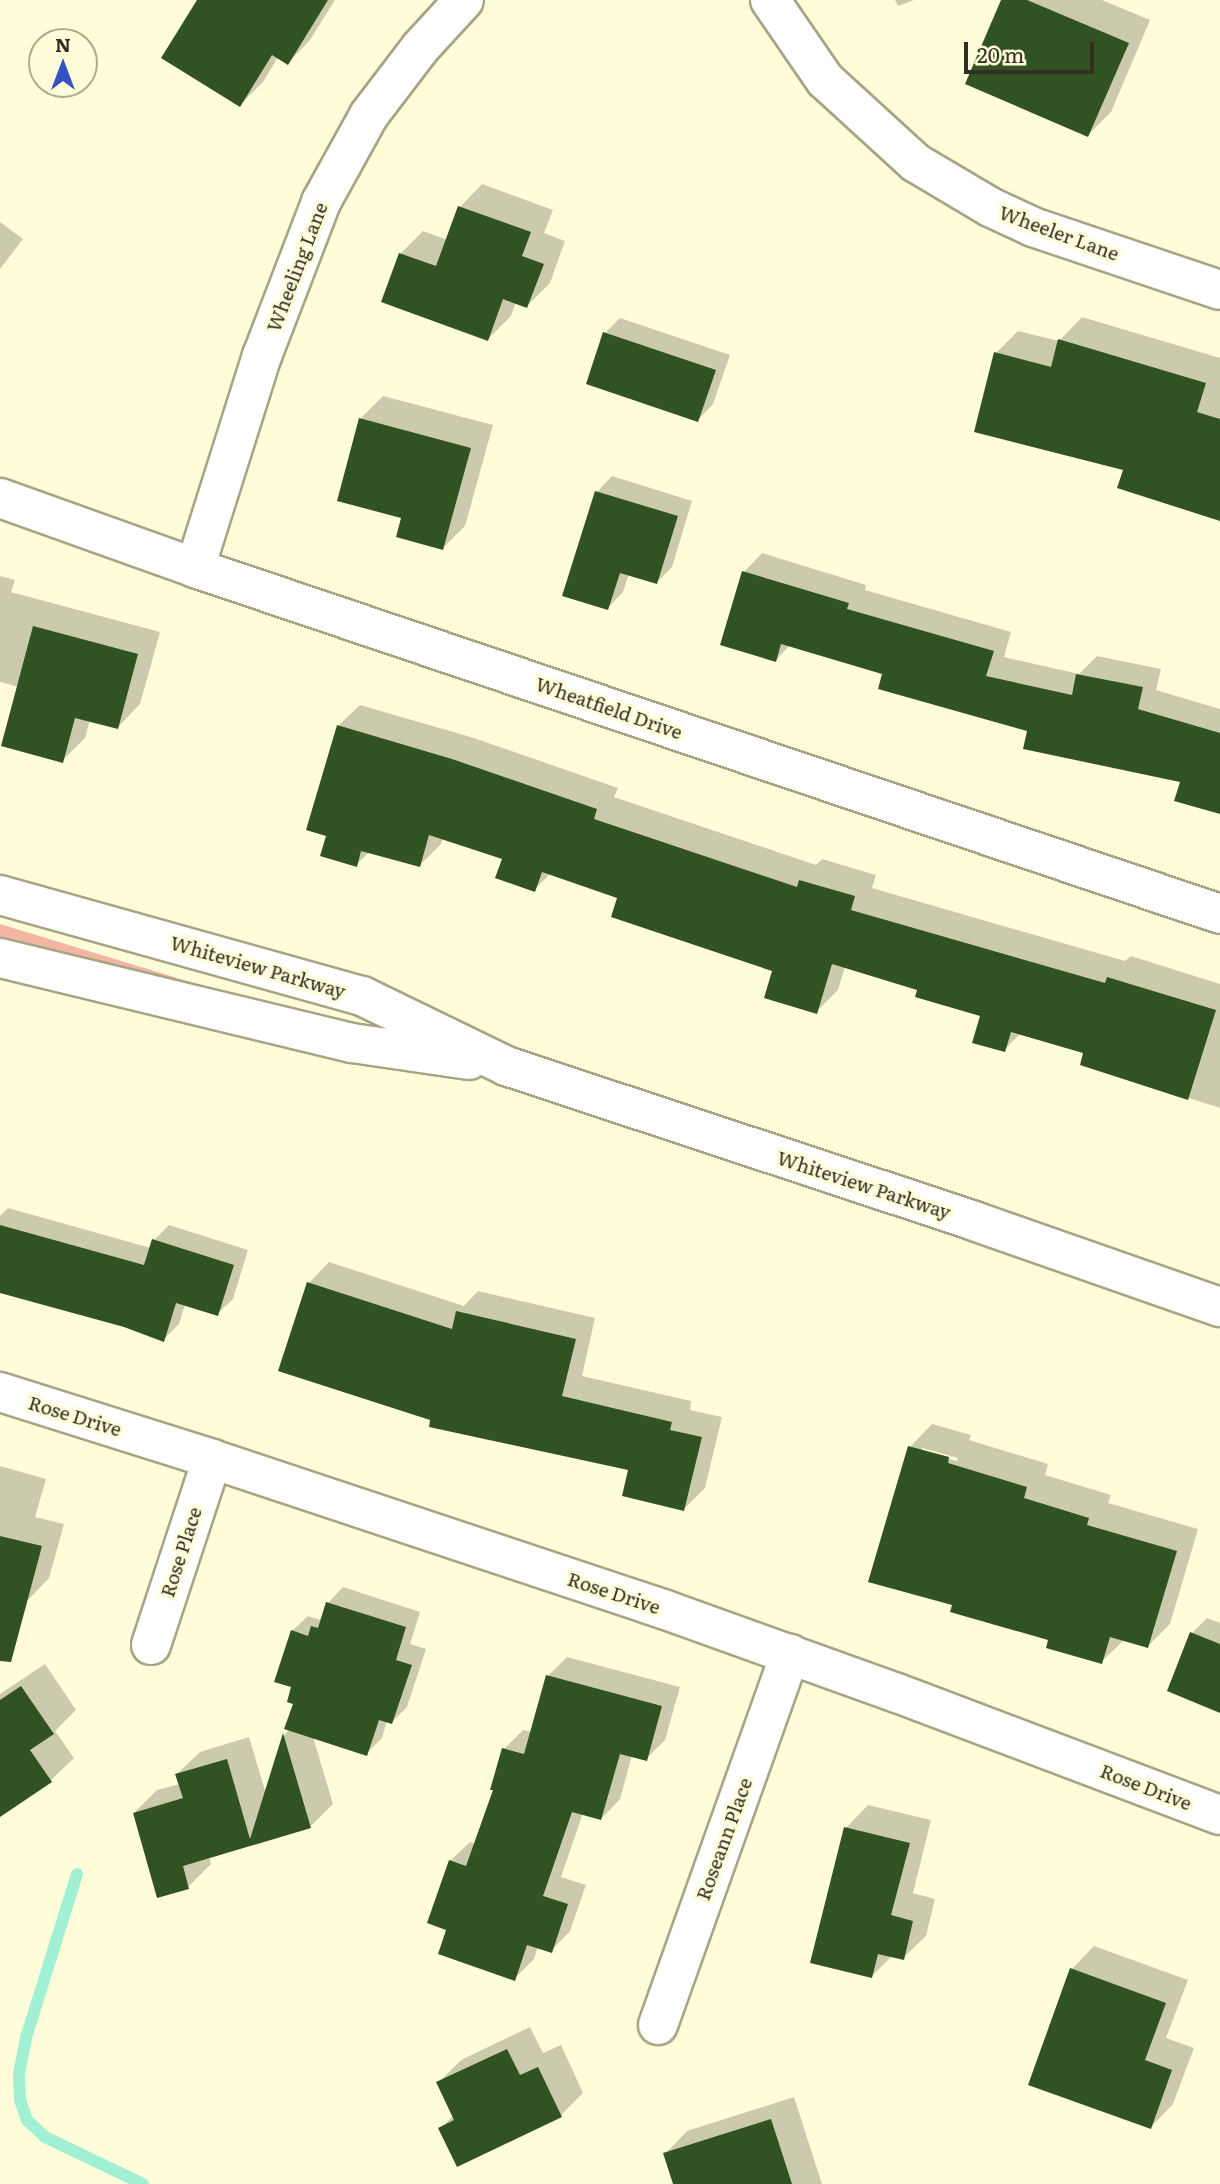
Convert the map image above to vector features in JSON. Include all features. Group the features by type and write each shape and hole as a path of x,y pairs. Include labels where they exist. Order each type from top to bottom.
{"street":[{"name":"Wheeling Lane","path":"195,568 274,322 343,156 376,104 420,48 464,0"},
{"name":"Wheeler Lane","path":"770,0 802,51 849,105 916,163 952,186 1033,227 1220,290"},
{"name":"Wheatfield Drive","path":"0,498 195,568 1220,914"},
{"name":"Whiteview Parkway","path":"0,895 362,996 506,1066 974,1221 1220,1307"},
{"name":"Whiteview Parkway","path":"0,958 352,1043 506,1066"},
{"name":"Rose Drive","path":"0,1392 212,1459 790,1654 1220,1815"},
{"name":"Rose Place","path":"151,1645 212,1459"},
{"name":"Roseann Place","path":"658,2025 790,1654"}],"shaded area":[{"path":"0,924 325,1023 0,948"}],"building":[{"path":"197,0 328,0 288,65 272,55 240,107 161,58"},
{"path":"1001,0 1027,0 1129,43 1088,137 965,84"},
{"path":"458,206 531,232 522,256 544,264 527,308 503,299 488,341 381,302 399,253 436,266"},
{"path":"603,332 716,370 698,422 586,384"},
{"path":"1058,339 1206,383 1197,412 1220,419 1220,521 1117,488 1123,470 974,432 994,352 1051,367"},
{"path":"359,418 471,448 443,550 396,537 401,518 337,501"},
{"path":"595,491 678,516 657,584 620,573 608,610 562,596"},
{"path":"742,571 849,603 847,609 994,651 986,676 1072,695 1076,674 1143,687 1138,709 1220,733 1220,814 1174,801 1180,782 1023,749 1027,731 878,689 882,674 781,644 776,662 720,645"},
{"path":"33,626 138,654 118,729 75,718 63,763 1,746"},
{"path":"337,725 452,759 597,809 594,819 797,887 799,880 855,896 851,910 1105,983 1107,977 1216,1010 1188,1100 1080,1065 1083,1053 1011,1032 1005,1052 972,1043 980,1016 915,997 917,990 832,964 817,1014 764,998 772,971 611,917 617,898 542,872 535,892 495,878 502,859 429,835 420,867 361,851 357,867 320,856 326,836 306,830"},
{"path":"0,1225 144,1265 152,1239 234,1265 218,1316 176,1303 164,1342 124,1327 0,1293"},
{"path":"307,1282 452,1329 456,1311 576,1339 562,1396 672,1422 670,1430 702,1437 684,1511 622,1496 628,1470 429,1427 430,1420 278,1371"},
{"path":"908,1446 949,1457 948,1463 1027,1487 1024,1498 1089,1518 1087,1525 1177,1551 1148,1648 1110,1637 1102,1664 1046,1648 1048,1640 950,1612 952,1605 868,1582"},
{"path":"0,1536 42,1546 11,1662 0,1661"},
{"path":"326,1602 406,1627 396,1660 412,1665 392,1724 379,1720 367,1756 284,1729 293,1704 287,1702 291,1687 274,1682 291,1630 308,1636 311,1626 318,1628"},
{"path":"1190,1632 1220,1644 1220,1713 1167,1691"},
{"path":"546,1675 662,1706 647,1761 620,1754 601,1820 572,1812 543,1896 568,1904 552,1953 527,1945 515,1981 438,1954 446,1930 427,1923 449,1860 466,1866 493,1790 490,1790 502,1748 524,1754"},
{"path":"21,1686 54,1734 30,1750 52,1782 0,1817 0,1700"},
{"path":"283,1733 311,1828 183,1866 189,1889 157,1898 133,1813 183,1798 175,1774 227,1759 250,1839"},
{"path":"844,1827 910,1843 891,1915 913,1921 904,1960 878,1954 872,1978 810,1963"},
{"path":"1070,1968 1166,2003 1145,2060 1172,2070 1151,2129 1028,2085"},
{"path":"507,2049 520,2075 538,2067 562,2117 457,2167 438,2128 454,2120 436,2082"},
{"path":"771,2119 792,2184 673,2184 663,2153"}],"waterway":[{"path":"77,1874 26,2038 19,2074 20,2100 27,2120 45,2137 143,2184"}]}
